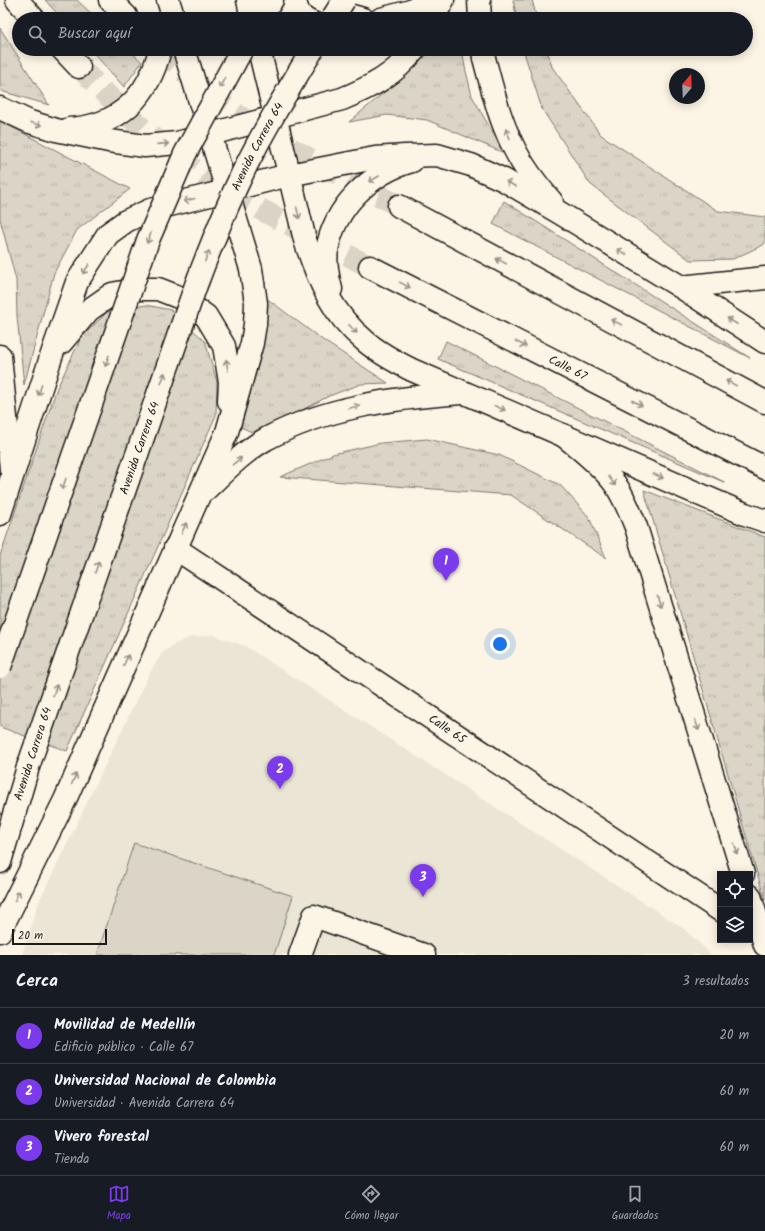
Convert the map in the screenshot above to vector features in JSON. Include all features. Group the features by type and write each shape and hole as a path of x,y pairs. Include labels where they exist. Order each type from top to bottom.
{"main road":[{"path":"17,0 28,12"},
{"path":"110,0 122,12"},
{"path":"166,12 167,0"},
{"path":"167,0 171,12"},
{"path":"248,0 251,12"},
{"path":"264,12 272,0"},
{"path":"319,0 342,12"},
{"path":"336,12 344,0"},
{"path":"411,12 430,0"},
{"path":"437,12 443,0"},
{"path":"479,0 480,12"},
{"path":"69,56 79,67"},
{"path":"56,130 84,128 106,121 122,112 142,93 159,56"},
{"path":"0,931 65,800 227,432 252,343 256,303 250,269 186,56"},
{"path":"0,667 148,240 185,154 238,56"},
{"path":"261,56 305,240 312,263 324,290 337,311 365,341 385,356 412,370 738,511 765,521"},
{"name":"Avenida Carrera 64","path":"0,862 28,767 196,285 221,220 246,166 277,108 309,56"},
{"path":"0,108 30,122 56,130 103,140 145,146 177,143 342,99 366,89 385,78 409,56"},
{"path":"484,56 499,112 513,146 531,176 560,213"},
{"path":"337,311 328,279 327,251 335,226 348,202 367,183 390,170 408,162 437,155"},
{"path":"0,514 50,357 78,282 108,234 126,221 150,210 289,175 375,158 437,155 471,164 504,180 560,213 680,287 765,342"},
{"path":"399,206 765,402"},
{"name":"Calle 67","path":"370,267 765,468"},
{"path":"680,287 765,278"},
{"path":"50,357 69,332 90,310 112,294 138,289 158,290 181,298 206,316 224,346 230,382 227,432"},
{"path":"0,356 12,478"},
{"path":"198,496 228,468 248,452 266,440 296,426 329,414 374,402 416,396 464,393"},
{"path":"563,435 594,461 613,480 630,510 742,871"},
{"name":"Calle 65","path":"175,548 717,908"},
{"path":"752,907 759,938"},
{"path":"300,955 314,916 419,955"}],"shaded area":[{"path":"214,635 245,646 683,928 712,955 22,955 38,904 149,674 162,653 175,644 191,637"}],"green space":[{"path":"45,0 77,0 90,12 56,12"},
{"path":"513,0 532,0 535,12 516,12"},
{"path":"0,28 12,47 12,56 18,56 49,105 0,90"},
{"path":"96,56 136,56 142,62 124,87"},
{"path":"424,56 463,56 472,96 504,153 427,120 387,115 349,122 417,65"},
{"path":"525,56 549,56 552,67 601,135 718,211 765,217 765,243 733,259 690,260 590,184 542,109"},
{"path":"0,121 130,189 77,230 54,273 24,385 17,316 16,280 0,219"},
{"path":"504,201 750,358 493,224"},
{"path":"262,295 324,341 388,383 361,384 329,396 256,434 241,427 262,348"},
{"path":"146,305 171,310 205,341 217,382 216,415 67,751 0,727 0,556 57,388 81,338 108,311"},
{"path":"446,341 726,483 438,359"},
{"path":"427,439 499,455 560,485 589,517 606,558 511,495 280,477 333,454 381,443"},
{"path":"644,490 765,537 765,900"},
{"path":"134,843 293,896 274,955 97,955"}],"tunnel":[{"path":"168,56 211,95 249,123 312,160 399,206"},
{"path":"79,67 146,132 200,174 260,209 370,267"}],"place":[{"name":"Movilidad de Medellín","path":"446,581"},
{"name":"Universidad Nacional de Colombia","path":"280,789"},
{"name":"Vivero forestal","path":"423,897"}]}
